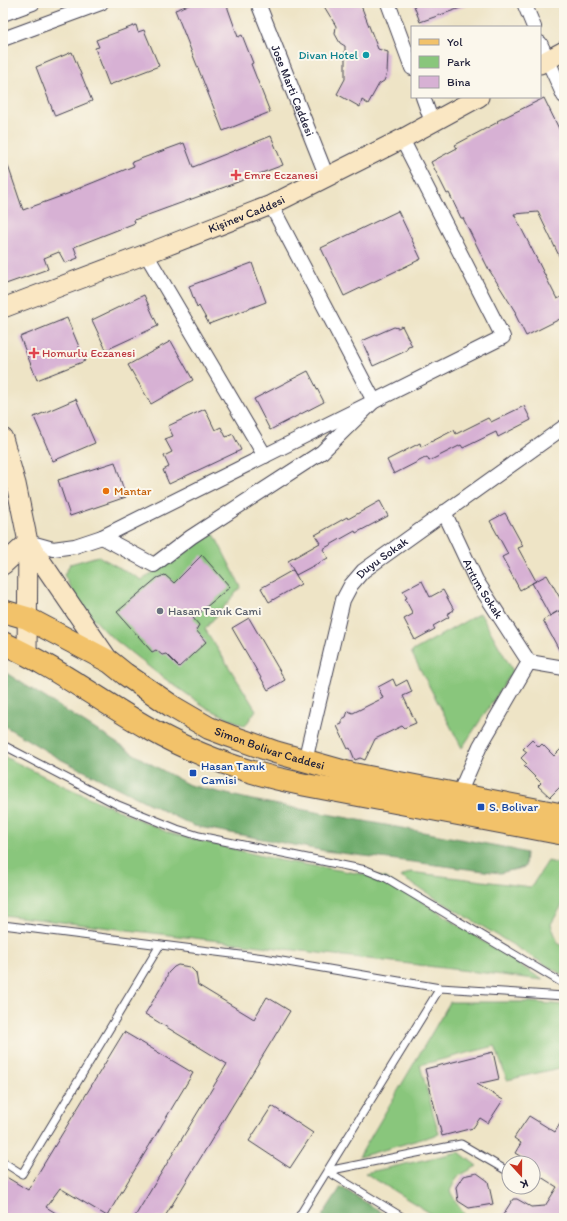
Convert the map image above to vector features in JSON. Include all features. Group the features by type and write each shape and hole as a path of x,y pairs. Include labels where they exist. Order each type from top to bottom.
{"main road":[{"name":"Simon Bolivar Caddesi","path":"3,611 26,618 110,662 148,691 190,718 209,728 275,752 353,774 564,815"},
{"name":"Simon Bolivar Caddesi","path":"3,643 27,654 172,740 199,753 257,774 350,795 564,834"}],"street":[{"path":"3,14 33,3"},
{"path":"3,39 101,3"},
{"name":"Jose Marti Caddesi","path":"258,3 328,177"},
{"path":"388,3 411,65"},
{"path":"524,3 534,26"},
{"path":"564,50 542,56 564,96"},
{"path":"423,98 432,122"},
{"name":"Kişinev Caddesi","path":"3,308 146,254 271,204 402,139 477,98"},
{"path":"28,542 53,549 75,546 102,537 503,337 402,139"},
{"path":"271,204 374,401"},
{"path":"146,254 265,456"},
{"path":"102,537 154,565 191,538 322,452 374,401"},
{"name":"Duyu Sokak","path":"305,761 343,600 351,585 363,571 564,427"},
{"path":"3,438 16,484 28,542 26,618 27,654"},
{"name":"Arıtım Sokak","path":"444,512 476,580 529,662"},
{"path":"3,565 28,542"},
{"path":"28,542 110,662"},
{"path":"459,794 480,746 529,662 564,668"}],"lane":[{"path":"3,745 118,805 177,829 199,836 366,870 386,878 564,984"},
{"path":"3,925 264,958 440,988 564,996"},
{"path":"3,1162 22,1174 160,945"},
{"path":"298,1218 440,988"},
{"path":"327,1171 460,1144 501,1167"},
{"path":"327,1171 404,1218"}],"green space":[{"path":"214,534 241,587 205,629 256,710 245,726 207,708 158,674 109,635 78,602 64,575 70,564 98,556 142,580 169,561"},
{"path":"480,613 513,671 462,748 411,652"},
{"path":"3,671 142,759 189,785 252,800 503,847 526,853 525,867 500,873 325,851 194,826 58,758 3,725"},
{"path":"3,756 66,787 169,833 278,860 386,878 543,980 3,915"},
{"path":"548,861 564,865 564,902 551,924 558,943 564,947 564,976 401,877 410,872 531,887"},
{"path":"450,1002 529,1002 564,1005 564,1067 507,1080 495,1046 420,1065 439,1134 359,1157"},
{"path":"459,1152 477,1166 457,1177 450,1191 467,1218 438,1218 365,1173"},
{"path":"341,1187 391,1218 326,1218 322,1216"}],"building":[{"path":"194,3 226,3 238,37 242,35 253,63 251,64 270,112 223,131 175,10"},
{"name":"Divan Hotel","path":"322,3 360,3 378,49 388,52 387,73 384,81 379,84 368,104 362,100 360,107 337,94 345,79 345,46 340,43 335,34 336,26"},
{"path":"413,3 469,3 469,5 420,22"},
{"path":"136,25 138,32 144,30 159,66 109,85 95,48 99,47 96,40"},
{"path":"72,52 92,101 55,116 36,67"},
{"path":"544,98 564,139 564,266 538,212 514,214 557,299 564,296 564,317 526,336 515,314 516,313 488,268 463,218 461,218 449,193 447,194 431,162 457,148 455,145 498,122 497,121"},
{"path":"271,136 283,165 134,220 135,223 74,247 78,258 65,263 59,252 44,258 48,269 3,285 3,157 5,157 23,210 70,193 134,166 132,162 184,143 193,167"},
{"path":"398,211 421,259 344,296 321,248"},
{"path":"252,263 266,302 209,324 199,306 197,308 189,286"},
{"path":"144,295 158,326 106,350 92,320"},
{"path":"67,318 85,361 37,380 20,337"},
{"path":"402,326 412,346 408,347 406,351 373,366 362,341 394,327 398,328"},
{"path":"171,341 193,380 151,404 128,365"},
{"path":"308,371 324,402 270,430 254,399"},
{"path":"76,399 95,443 53,461 34,417"},
{"path":"524,406 531,420 498,437 496,432 463,448 461,445 429,461 427,457 394,474 387,460 420,443 421,447 454,430 456,434 488,418 491,422"},
{"path":"205,409 215,430 221,427 226,437 233,434 241,450 169,484 163,470 169,467 164,456 172,452 165,439 173,436 168,426"},
{"path":"115,462 126,497 70,516 58,480"},
{"path":"380,501 388,516 356,533 355,531 323,549 328,558 296,575 288,561 320,543 315,535"},
{"path":"505,513 523,546 518,548 536,581 520,590 502,557 508,554 490,521"},
{"name":"Hasan Tanık Cami","path":"202,555 230,587 193,618 199,625 196,630 206,642 179,667 166,654 162,655 156,650 152,652 117,612 157,578 165,575 174,583"},
{"path":"293,570 301,584 269,602 261,588"},
{"path":"547,575 564,605 564,608 550,616 532,583"},
{"path":"422,581 430,597 443,590 454,610 447,614 449,617 433,626 435,629 415,640 404,619 413,614 405,599 407,598 403,591"},
{"path":"558,611 564,622 564,659 543,620"},
{"path":"249,618 285,680 268,690 232,628"},
{"path":"393,679 396,686 407,680 412,692 403,696 416,723 404,728 402,726 375,739 365,760 360,758 355,760 337,726 342,724 342,719 346,717 348,711 353,713 383,698 378,687"},
{"path":"532,740 539,747 542,744 554,756 564,746 564,783 550,797 538,786 541,783 524,766 527,764 521,758 527,752 523,749"},
{"path":"178,965 190,967 196,973 198,985 254,1019 267,997 290,1011 164,1218 134,1218 227,1064 145,1014 165,981 168,973"},
{"path":"124,1032 193,1073 107,1216 60,1188 46,1207 64,1218 3,1218 3,1175 28,1190"},
{"path":"493,1052 499,1079 477,1084 503,1100 488,1123 480,1118 473,1128 442,1136 425,1069"},
{"path":"272,1106 313,1133 290,1168 249,1141"},
{"path":"529,1116 555,1132 564,1117 564,1218 501,1218 513,1199 517,1199 531,1207 545,1206 557,1187 541,1177 541,1155 518,1155 515,1153 521,1143 514,1138"},
{"path":"477,1173 488,1181 493,1204 469,1208 458,1201 456,1187 463,1176"}],"place":[{"name":"Divan Hotel","path":"366,55"},
{"name":"Emre Eczanesi","path":"236,175"},
{"name":"Homurlu Eczanesi","path":"34,353"},
{"name":"Mantar","path":"106,491"},
{"name":"Hasan Tanık Cami","path":"160,611"},
{"name":"Hasan Tanık Camisi","path":"193,773"},
{"name":"S. Bolivar","path":"481,807"}]}
